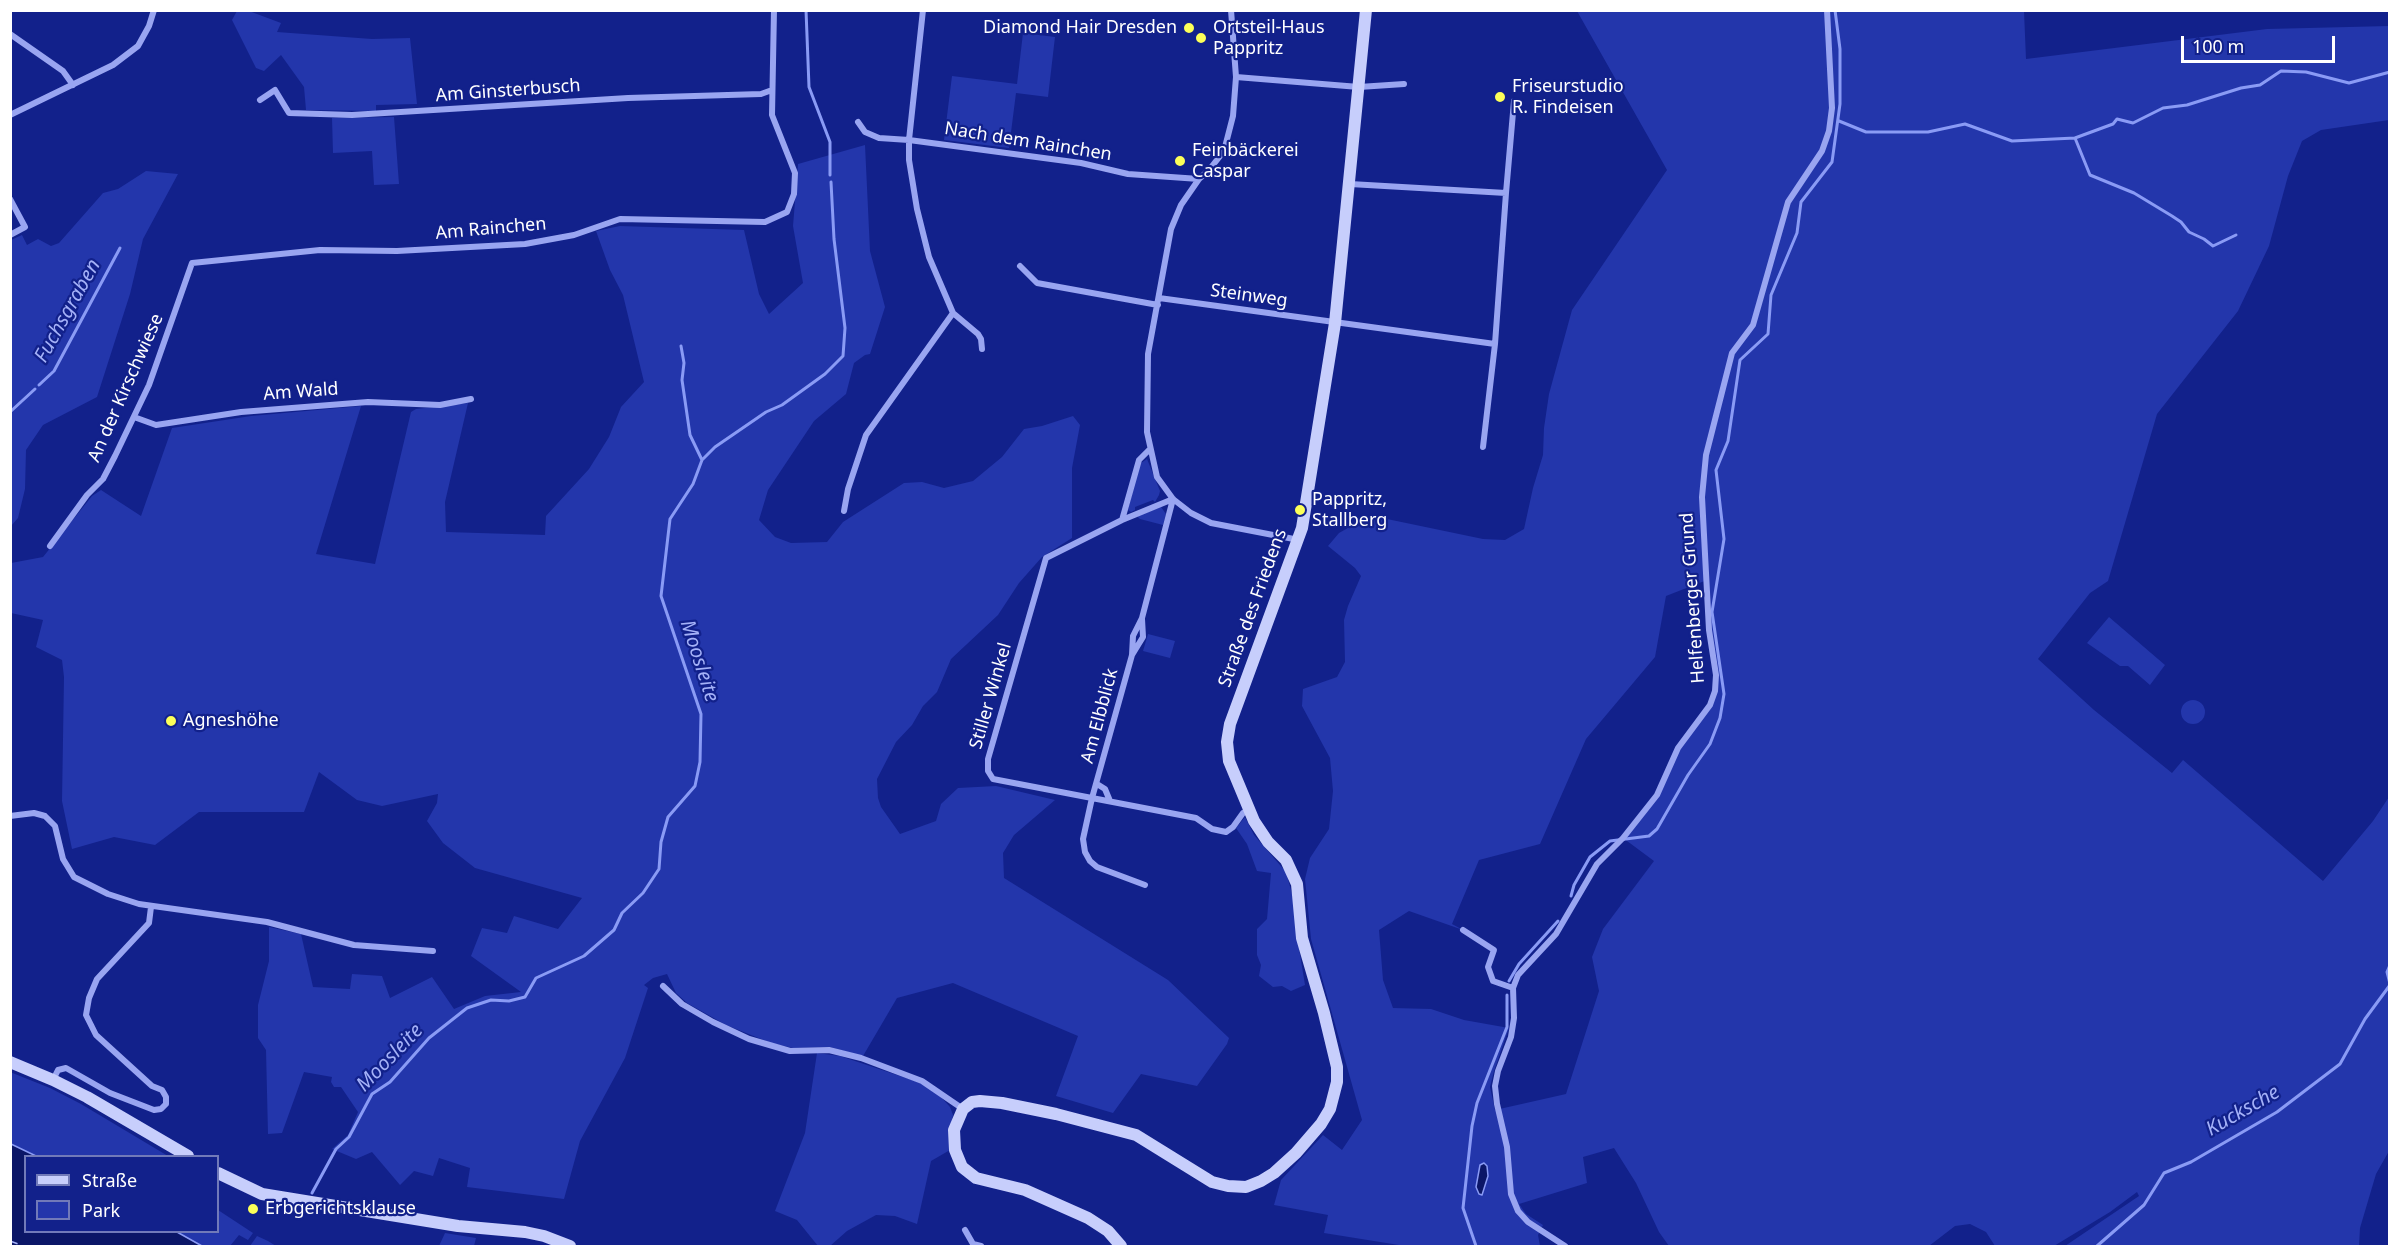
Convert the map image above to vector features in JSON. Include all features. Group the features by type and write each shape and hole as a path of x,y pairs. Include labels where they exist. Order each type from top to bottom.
{"street":[{"path":"10,115 113,65 138,46 149,26 154,10"},
{"path":"772,90 774,10"},
{"path":"923,10 909,140 909,160 916,209 929,256 953,313 978,334 982,349"},
{"path":"1231,10 1236,77 1233,116 1228,141 1218,159 1199,179 1181,205 1171,229 1149,354 1147,432 1157,477 1173,499 1191,513 1211,523 1299,540"},
{"name":"Straße des Friedens","path":"963,1108 972,1102 1002,1103 1136,1135 1212,1182 1238,1187 1254,1185 1274,1173 1296,1154 1321,1124 1330,1109 1337,1082 1337,1067 1302,938 1299,899 1293,872 1286,860 1260,832 1249,810 1229,761 1227,734 1299,540 1335,322 1366,10"},
{"name":"Helfenberger Grund","path":"1513,988 1518,975 1562,924 1597,864 1625,836 1657,795 1678,748 1710,705 1716,675 1709,630 1702,497 1707,455 1732,353 1753,325 1788,202 1822,151 1829,130 1832,108 1827,10"},
{"path":"10,34 63,71 73,85"},
{"path":"1236,77 1359,87 1404,84"},
{"name":"Am Ginsterbusch","path":"260,100 275,90 289,113 352,115 628,98 761,94 772,90"},
{"name":"Am Rainchen","path":"192,263 320,250 397,251 525,244 574,235 620,219 765,222 787,212 794,194 795,173 774,124 772,90"},
{"path":"1483,447 1495,344 1514,101"},
{"name":"Nach dem Rainchen","path":"858,122 871,136 1081,163 1128,174 1199,179"},
{"path":"1350,184 1506,193"},
{"path":"10,200 25,227 10,235"},
{"name":"An der Kirschwiese","path":"50,546 87,495 102,479 134,417 166,339 192,263"},
{"name":"Steinweg","path":"1020,266 1037,283 1158,302 1335,322 1495,344"},
{"path":"844,511 848,489 866,435 953,313"},
{"name":"Am Wald","path":"134,417 156,424 252,411 368,402 440,405 471,399"},
{"path":"1122,520 1139,460 1150,449"},
{"path":"1122,520 1173,499"},
{"name":"Am Elbblick","path":"1144,885 1107,873 1090,861 1085,852 1083,839 1092,798 1132,655 1143,637 1142,618 1173,499"},
{"name":"Stiller Winkel","path":"1092,798 993,779 988,771 988,759 1046,558 1122,520"},
{"name":"Am Elbblick","path":"1097,783 1105,789 1110,801"},
{"path":"1092,798 1196,818 1212,829 1226,832 1233,827 1242,813 1249,810"},
{"path":"10,816 34,813 45,816 55,826 63,859 74,877 108,894 151,907 267,922 354,945 433,951"},
{"path":"53,1080 58,1070 66,1068 110,1093 154,1110 162,1109 166,1104 166,1097 162,1090 152,1086 96,1035 86,1015 89,998 97,979 149,923 151,907"},
{"path":"1463,930 1494,950 1488,967 1493,981 1513,988 1514,1018 1511,1036 1495,1086 1508,1147 1511,1194 1518,1211 1528,1222 1565,1246"},
{"path":"663,986 682,1004 713,1022 749,1038 790,1050 829,1050 861,1058 922,1081 963,1108 954,1130 955,1150 962,1167 976,1178 1025,1190 1088,1218 1108,1231 1121,1246"},
{"path":"10,1062 53,1080 186,1155"},
{"path":"219,1173 262,1194 458,1226 525,1232 544,1236 570,1246"},
{"path":"965,1230 973,1244 981,1246"}],"green space":[{"path":"237,11 249,11 281,23 277,32 372,39 410,38 417,104 376,105 376,111 306,110 304,87 281,55 264,71 256,68 232,20"},
{"path":"1577,11 2024,11 2026,59 2267,29 2389,26 2389,120 2321,130 2302,141 2288,176 2269,246 2238,311 2157,414 2108,581 2090,593 2038,659 2094,710 2172,773 2183,760 2323,881 2373,821 2389,797 2389,1151 2376,1174 2360,1228 2359,1246 2065,1246 2139,1196 2137,1192 2110,1212 2054,1246 1995,1246 1986,1232 1970,1224 1955,1226 1929,1246 1669,1246 1659,1232 1636,1183 1614,1148 1583,1157 1587,1183 1519,1204 1526,1214 1543,1225 1538,1235 1540,1246 1405,1246 1324,1233 1328,1215 1274,1205 1281,1180 1323,1135 1342,1150 1362,1120 1311,939 1305,879 1310,858 1329,829 1333,791 1330,758 1302,706 1303,689 1337,677 1345,662 1344,620 1361,576 1355,568 1328,546 1339,533 1362,520 1387,519 1483,539 1505,540 1524,529 1543,455 1549,394 1572,310 1667,170","holes":["1707,580 1715,691 1710,705 1678,748 1657,795 1623,838 1654,861 1603,929 1592,957 1599,991 1566,1094 1495,1110 1490,1087 1509,1028 1464,1020 1431,1009 1393,1008 1383,980 1379,930 1409,911 1463,930 1452,924 1479,860 1540,844 1586,739 1655,657 1666,596"]},
{"path":"1023,33 1055,37 1048,97 1016,93 1009,148 944,140 952,76 1017,84"},
{"path":"394,117 399,184 374,185 372,151 333,153 332,118"},
{"path":"865,145 870,251 885,307 870,354 854,363 846,394 814,421 768,490 759,520 775,537 791,543 827,542 843,522 904,483 922,482 944,488 973,481 1002,457 1024,429 1073,416 1080,425 1072,468 1072,538 1042,557 1019,583 998,615 951,659 937,692 923,706 912,725 896,742 877,779 878,798 881,807 900,834 936,821 941,804 958,788 996,786 1055,800 1014,835 1003,853 1004,878 1168,980 1229,1038 1227,1044 1197,1086 1141,1074 1113,1113 1056,1096 1078,1036 953,983 897,998 863,1056 830,1047 793,1048 771,1043 726,1025 687,1003 676,993 667,974 653,978 644,985 648,988 625,1058 580,1141 564,1199 467,1187 470,1168 439,1158 433,1176 414,1171 400,1185 372,1152 356,1159 332,1149 348,1135 358,1112 341,1087 334,1087 331,1082 332,1077 304,1072 282,1133 268,1134 266,1050 258,1038 258,1005 269,961 269,927 301,934 313,987 350,989 352,974 382,976 390,998 432,977 454,1009 485,996 521,992 471,956 482,928 507,933 514,916 558,929 582,898 475,868 443,843 427,821 437,803 438,794 382,806 357,800 319,772 304,812 199,812 155,845 114,837 72,849 62,801 64,677 62,660 36,647 43,620 11,613 11,563 43,557 92,496 101,490 141,516 172,428 251,416 361,406 316,554 375,564 411,412 416,409 468,403 445,502 446,532 545,535 546,516 589,469 609,437 621,407 644,382 623,295 610,270 596,231 620,226 744,230 759,294 769,314 803,283 793,226 798,164"},
{"path":"146,171 178,174 143,239 130,294 97,397 43,425 26,450 25,489 18,518 11,526 11,240 22,235 27,245 38,239 51,246 59,243 103,193 118,189"},
{"path":"1147,459 1160,491 1159,495 1155,502 1153,500 1135,507 1135,510 1131,512 1128,510 1137,473 1141,463"},
{"path":"1161,507 1166,514 1163,525 1140,519 1137,516"},
{"path":"2109,617 2165,665 2150,685 2128,666 2120,666 2087,643"},
{"path":"1148,634 1175,641 1170,658 1143,651"},
{"path":"2193,700 2198,701 2204,707 2204,717 2198,723 2193,724 2188,723 2182,717 2181,712 2182,707 2188,701"},
{"path":"1245,817 1254,835 1286,872 1294,901 1305,985 1291,991 1282,986 1273,987 1259,976 1261,965 1257,955 1257,929 1267,919 1271,873 1257,871 1247,844 1236,828"},
{"path":"817,1053 840,1056 921,1083 941,1097 950,1107 953,1115 950,1150 931,1161 917,1224 895,1216 876,1215 847,1231 830,1246 818,1246 797,1220 775,1211 805,1133"},
{"path":"10,1072 50,1088 81,1104 166,1155 34,1155 11,1144"},
{"path":"219,1211 253,1233 248,1240 239,1235 230,1246 202,1246 179,1233 219,1233"},
{"path":"445,1233 476,1238 474,1246 439,1246"},
{"path":"257,1236 268,1241 276,1246 250,1246"}],"shaded area":[{"path":"11,1144 34,1155 24,1155 24,1233 179,1233 202,1246 11,1246"},
{"path":"1484,1163 1487,1166 1488,1176 1482,1195 1476,1187 1480,1165"}],"waterway":[{"name":"Moosleite","path":"806,10 809,87 830,142 830,175"},
{"path":"1571,896 1574,885 1590,857 1610,841 1649,836 1657,829 1688,775 1710,744 1720,718 1724,694 1712,612 1724,539 1716,470 1728,441 1740,360 1768,334 1771,295 1797,233 1801,202 1832,162 1840,104 1840,49 1835,10"},
{"path":"1839,121 1866,132 1928,132 1965,124 2012,141 2075,138 2113,124 2117,119 2133,123 2163,108 2187,105 2241,88 2260,85 2281,71 2306,72 2349,83 2390,72"},
{"path":"2075,138 2090,175 2134,193 2181,222 2189,232 2213,246 2236,235"},
{"name":"Moosleite","path":"312,1193 336,1149 349,1137 372,1094 390,1082 429,1038 467,1008 491,1000 509,1001 525,997 536,978 584,956 614,930 622,913 643,893 659,869 661,842 668,817 695,786 700,762 701,714 661,596 670,519 693,484 702,460 715,447 766,412 782,405 825,374 843,356 845,328 834,239 831,182"},
{"name":"Fuchsgraben","path":"39,385 54,371 120,248"},
{"path":"681,346 684,363 682,380 690,435 702,460"},
{"name":"Fuchsgraben","path":"10,412 35,389"},
{"path":"1509,981 1519,964 1558,921"},
{"name":"Kucksche","path":"2390,965 2387,972 2390,984"},
{"name":"Kucksche","path":"2097,1246 2144,1205 2164,1173 2191,1162 2277,1112 2340,1064 2365,1019 2390,985"},
{"path":"1476,1246 1463,1208 1472,1126 1477,1103 1507,1027 1507,995"}],"ferry route":[{"path":"10,1241 24,1246"}],"place":[{"name":"Diamond Hair Dresden","path":"1189,28"},
{"name":"Ortsteil-Haus Pappritz","path":"1201,38"},
{"name":"Friseurstudio R. Findeisen","path":"1500,97"},
{"name":"Feinbäckerei Caspar","path":"1180,161"},
{"name":"Pappritz, Stallberg","path":"1300,510"},
{"name":"Agneshöhe","path":"171,721"},
{"name":"Erbgerichtsklause","path":"253,1209"}]}
